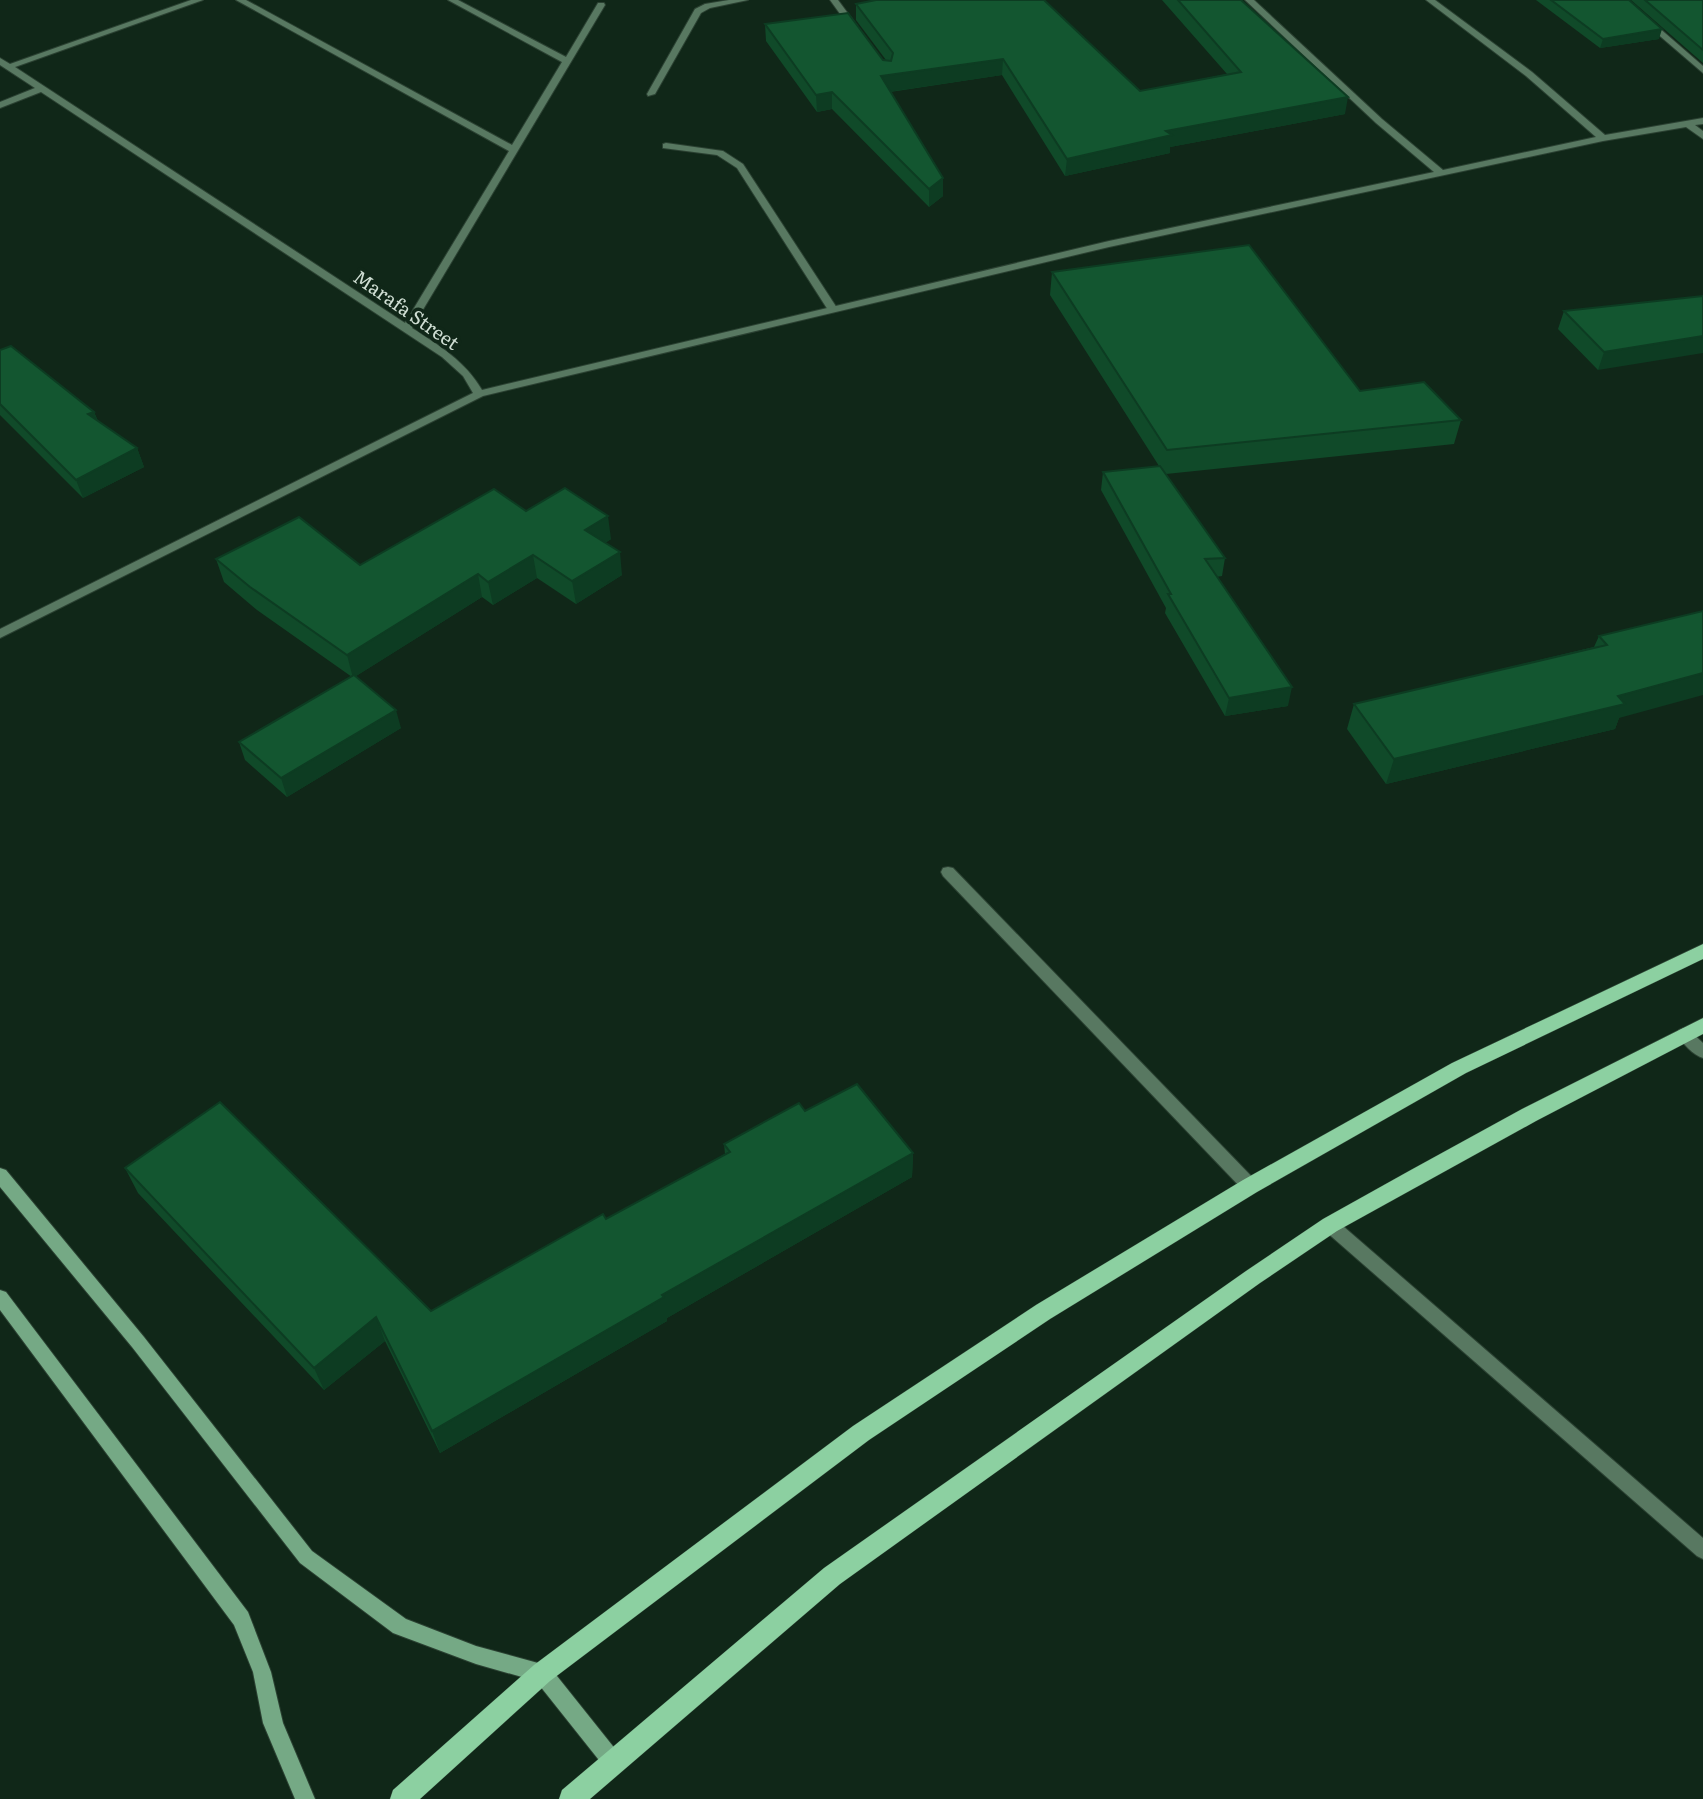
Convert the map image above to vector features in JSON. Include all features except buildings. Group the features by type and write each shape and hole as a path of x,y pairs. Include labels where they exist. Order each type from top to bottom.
{"main road":[{"path":"402,1799 542,1673 860,1433 1043,1312 1250,1186 1458,1068 1703,951"},
{"path":"571,1799 832,1576 964,1480 1330,1225 1529,1115 1694,1030"},
{"path":"0,1175 138,1342 306,1557 400,1626 476,1656 542,1673 613,1762"},
{"path":"0,1297 241,1619 262,1672 273,1723 305,1799"}],"street":[{"path":"4,64 199,0"},
{"path":"240,0 513,150"},
{"path":"452,0 567,61"},
{"path":"651,94 693,15 707,3 744,0"},
{"path":"834,0 857,31"},
{"path":"1249,0 1379,121 1441,173"},
{"path":"1430,0 1529,74 1604,138"},
{"path":"1622,0 1703,70"},
{"path":"407,328 601,5"},
{"name":"Marafa Street","path":"4,64 407,328 460,368 479,394"},
{"path":"0,105 41,89"},
{"path":"0,634 479,394 1109,244 1604,138 1703,121"},
{"path":"1687,123 1703,136"},
{"path":"666,146 720,153 740,166 832,308"},
{"path":"948,873 1250,1186"},
{"path":"1694,1030 1703,1052"},
{"path":"1330,1225 1703,1550"}]}
